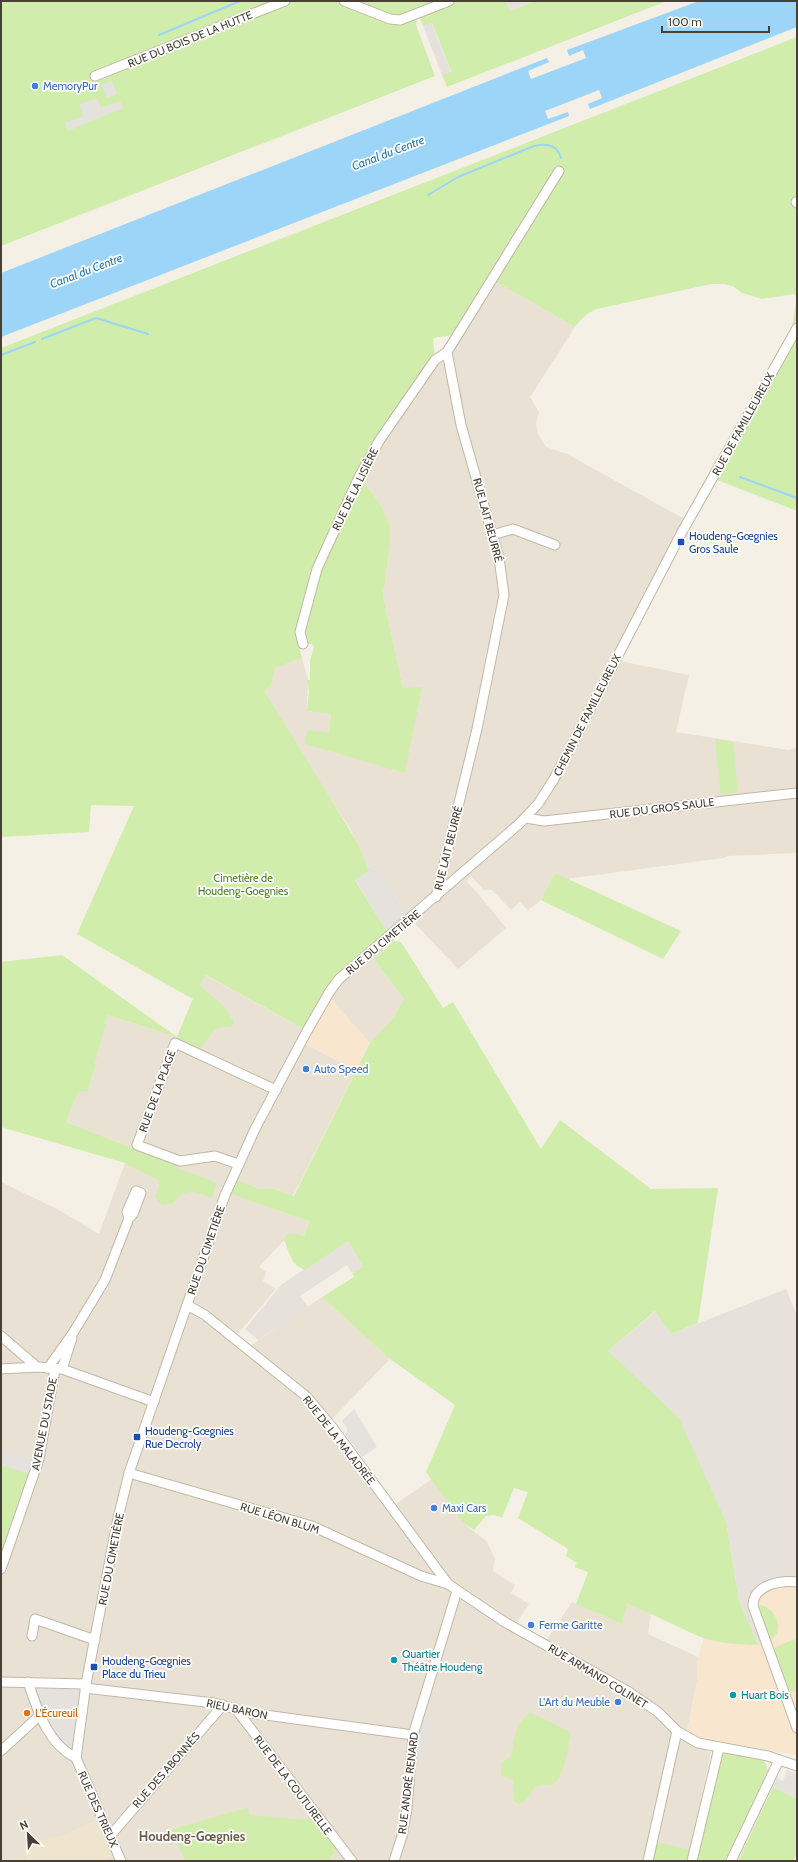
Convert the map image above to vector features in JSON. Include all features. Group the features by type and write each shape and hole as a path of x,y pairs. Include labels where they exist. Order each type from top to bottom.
{"street":[{"name":"RUE DU BOIS DE LA HUTTE","path":"95,76 285,1"},
{"path":"344,1 390,19 400,20 449,1"},
{"path":"448,352 559,171"},
{"name":"RUE DE FAMILLEUREUX","path":"688,520 797,328"},
{"name":"RUE LAIT BEURRÉ","path":"436,897 477,730 503,605 504,586 499,558 461,426 448,352"},
{"name":"RUE DE LA LISIÈRE","path":"303,644 300,632 317,569 359,477 379,442 436,360 448,352"},
{"name":"CHEMIN DE FAMILLEUREUX","path":"451,882 526,818 554,779 688,520"},
{"path":"492,535 513,529 555,545"},
{"name":"RUE DU GROS SAULE","path":"526,818 544,821 797,793"},
{"name":"RUE DU CIMETIÈRE","path":"76,1758 86,1686 118,1518 129,1473 225,1195 238,1164 307,1031 330,991 339,979 436,897 451,882"},
{"name":"RUE DE LA PLAGE","path":"238,1164 216,1156 180,1161 137,1145 175,1043 276,1090"},
{"path":"55,1369 73,1333 105,1280 129,1218 133,1214 139,1192"},
{"name":"RUE DE LA MALADRÉE","path":"187,1305 205,1314 307,1397 330,1425 448,1584"},
{"name":"AVENUE DU STADE","path":"1,1569 39,1459 55,1369 73,1333"},
{"path":"1,1336 37,1367"},
{"path":"1,1370 37,1367 55,1369 154,1402"},
{"name":"RUE LÉON BLUM","path":"129,1473 312,1526 421,1576 448,1584"},
{"path":"797,1582 777,1582 760,1590 753,1600 753,1606 797,1728"},
{"name":"RUE ARMAND COLINET","path":"448,1584 503,1621 629,1692 658,1712 677,1731 698,1743 779,1760 797,1766"},
{"name":"RUE ANDRÉ RENARD","path":"394,1861 402,1836 407,1809 413,1735 457,1591"},
{"path":"32,1636 35,1620 95,1640"},
{"name":"RIEU BARON","path":"1,1682 28,1682 86,1686 222,1705 250,1713 413,1735"},
{"path":"28,1682 39,1716 64,1752 76,1758"},
{"name":"RUE DES ABONNÉS","path":"110,1836 222,1705"},
{"name":"RUE DE LA COUTURELLE","path":"235,1708 352,1861"},
{"path":"1,1751 39,1716"},
{"path":"648,1861 677,1731"},
{"path":"692,1861 719,1748"},
{"name":"RUE DES TRIEUX","path":"76,1758 121,1861"},
{"path":"731,1861 779,1760"}],"shaded area":[{"path":"506,1 535,1 510,11"},
{"path":"431,22 451,72 442,75 423,26"},
{"path":"112,81 117,94 107,98 101,85"},
{"path":"97,98 101,108 120,101 123,108 68,131 65,123 83,116 79,105"},
{"path":"492,279 575,327 530,397 539,412 536,424 538,434 546,447 567,454 688,521 615,660 689,675 676,732 789,750 797,747 797,853 728,856 723,858 566,879 555,873 541,900 528,910 520,902 511,910 492,890 484,890 471,876 466,881 506,928 458,969 408,916 375,864 367,867 359,845 349,827 303,757 265,692 272,683 275,668 302,658 308,680 307,711 331,714 329,733 354,757 405,773 421,688 403,688 383,595 390,546 359,477 435,360 447,352"},
{"path":"375,864 408,916 390,936 355,879 369,871 367,867"},
{"path":"390,936 394,941 374,959 404,999 393,1018 370,1043 329,997 304,1043 356,1071 293,1196 275,1189 260,1189 237,1180 232,1194 309,1221 304,1236 294,1233 287,1235 259,1267 266,1272 263,1281 276,1289 237,1335 250,1346 322,1297 390,1359 333,1418 331,1425 391,1507 432,1479 462,1522 487,1542 495,1559 493,1571 515,1585 511,1593 529,1604 514,1627 544,1644 572,1602 622,1624 626,1604 651,1613 648,1634 698,1657 697,1681 687,1731 698,1738 706,1751 711,1752 690,1850 652,1861 1,1861 1,1182 59,1210 99,1234 125,1163 133,1148 66,1122 78,1092 88,1090 108,1015 177,1037 205,975 307,1031 330,991"},
{"path":"329,996 370,1043 356,1071 304,1043"},
{"path":"347,1240 363,1267 352,1273 347,1265 300,1296 308,1307 258,1340 245,1329 281,1285"},
{"path":"786,1289 797,1316 797,1582 777,1583 753,1600 767,1643 758,1645 739,1600 726,1522 608,1351 656,1311 671,1334"},
{"path":"354,1409 377,1447 362,1457 345,1434 347,1428 342,1421"},
{"path":"1,1452 39,1459 34,1475 1,1465"},
{"path":"797,1582 797,1755 698,1738 687,1732 697,1681 698,1657 704,1638 747,1645 758,1645 754,1608 760,1590"},
{"path":"38,1687 81,1688 75,1746 67,1749 53,1734 43,1712"},
{"path":"419,1716 433,1719 423,1762 411,1760"},
{"path":"787,1770 797,1774 797,1799 773,1787 777,1778 783,1781"},
{"path":"102,1818 119,1855 99,1861 12,1861 26,1859 24,1845 62,1835"}],"green space":[{"path":"1,1 506,1 510,11 535,1 667,1 447,87 442,75 451,71 432,23 423,26 418,14 416,25 435,76 1,246"},
{"name":"Cimetière de Houdeng-Goegnies","path":"797,37 797,297 794,294 762,299 742,293 734,287 725,284 711,284 597,309 585,316 575,327 493,280 459,334 433,338 435,360 360,477 381,506 389,523 390,546 383,595 403,688 422,687 405,773 305,744 307,730 329,733 331,714 307,711 309,691 307,680 310,680 310,661 314,647 312,644 303,644 299,646 302,658 275,668 272,683 265,692 359,845 369,871 355,880 390,936 350,969 307,1031 206,975 200,985 225,1008 234,1022 232,1026 214,1030 197,1053 175,1043 193,999 77,934 134,806 91,805 89,832 1,837 1,348"},
{"path":"797,297 797,511 712,478 790,340"},
{"path":"715,739 733,742 738,792 721,794"},
{"path":"555,873 681,931 663,959 541,900"},
{"path":"394,941 401,942 443,1008 453,1002 541,1149 560,1120 651,1189 718,1188 698,1323 671,1334 655,1311 608,1351 679,1418 726,1522 739,1600 758,1645 745,1645 703,1638 627,1604 622,1624 576,1604 588,1572 574,1567 577,1563 566,1556 568,1549 518,1518 528,1492 514,1488 502,1518 494,1515 486,1516 474,1530 462,1522 426,1472 455,1405 390,1359 322,1297 354,1277 352,1273 363,1267 348,1241 305,1270 293,1261 284,1240 286,1235 294,1233 304,1236 309,1221 231,1194 237,1180 260,1189 275,1189 294,1196 370,1043 393,1018 404,999 374,959"},
{"path":"62,955 177,1037 108,1015 88,1091 78,1092 66,1122 133,1148 137,1145 180,1161 176,1168 215,1182 216,1185 212,1198 191,1192 183,1194 173,1203 162,1205 155,1197 159,1185 158,1180 125,1163 1,1127 1,962"},
{"path":"1,1465 34,1475 7,1553 1,1552"},
{"path":"760,1605 770,1610 774,1614 778,1624 776,1635 772,1639 768,1638 758,1608"},
{"path":"794,1639 797,1645 797,1691 792,1692 788,1688 774,1648"},
{"path":"530,1713 571,1733 563,1768 557,1780 552,1785 538,1785 528,1798 519,1804 514,1801 513,1780 501,1775 501,1764 511,1756 518,1727"},
{"path":"725,1753 761,1759 765,1762 768,1770 726,1861 695,1861 719,1756"},
{"path":"773,1787 797,1799 797,1853 793,1861 738,1861"},
{"path":"247,1808 250,1815 303,1820 317,1815 341,1847 332,1855 330,1861 185,1861 177,1842 170,1845 165,1831"},
{"path":"656,1842 690,1850 687,1861 652,1861"}],"water":[{"name":"Canal du Centre","path":"699,1 797,1 797,27 590,109 588,104 602,98 599,90 545,111 548,119 568,112 569,116 1,337 1,273 547,58 549,62 528,71 531,79 586,58 583,50 569,56 567,50"}],"waterway":[{"path":"159,35 240,1"},
{"path":"428,195 458,177 534,146 547,145 554,147 561,158"},
{"path":"42,339 96,318 148,334"},
{"path":"1,355 35,342"},
{"path":"740,477 797,498"}],"place":[{"name":"MemoryPur","path":"35,86"},
{"name":"Houdeng-Gœgnies Gros Saule","path":"681,542"},
{"name":"Auto Speed","path":"306,1069"},
{"name":"Houdeng-Gœgnies Rue Decroly","path":"137,1437"},
{"name":"Maxi Cars","path":"434,1508"},
{"name":"Ferme Garitte","path":"531,1625"},
{"name":"Quartier Théâtre Houdeng","path":"394,1660"},
{"name":"Houdeng-Gœgnies Place du Trieu","path":"94,1667"},
{"name":"Huart Bois","path":"733,1695"},
{"name":"L'Art du Meuble","path":"618,1702"},
{"name":"L'Écureuil","path":"27,1713"}],"district":[{"name":"Houdeng-Gœgnies","path":"192,1836"}]}
